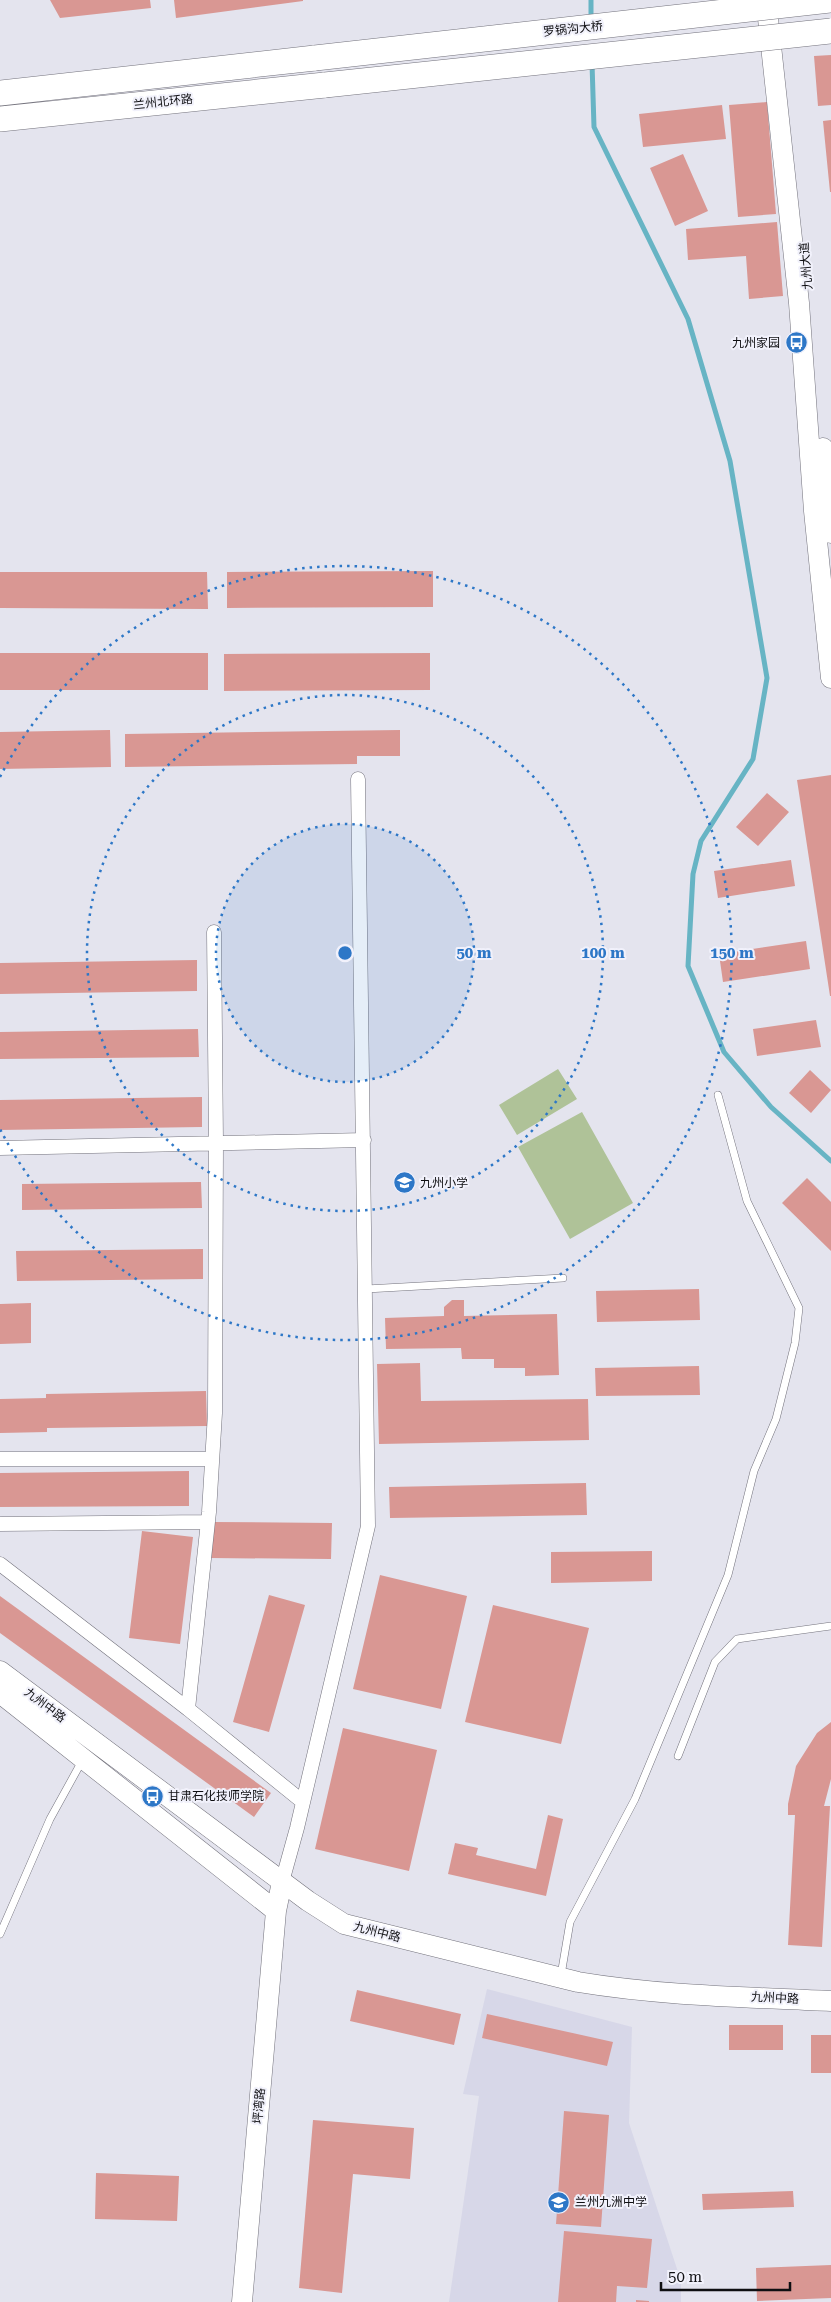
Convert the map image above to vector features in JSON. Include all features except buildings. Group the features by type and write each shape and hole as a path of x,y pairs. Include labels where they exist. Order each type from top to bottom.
{"highway":[{"name":"罗锅沟大桥","path":"0,93 831,0"},
{"name":"兰州北环路","path":"0,119 831,31"}],"street":[{"path":"766,0 800,303 814,511 831,678"},
{"name":"九州大道","path":"781,0 831,533"},
{"path":"282,1882 303,1802 368,1526 358,779"},
{"path":"188,1709 208,1522 215,1413 216,1143 214,932"},
{"path":"0,1148 364,1140"},
{"path":"0,1459 212,1459"},
{"path":"0,1524 208,1522"},
{"path":"0,1564 188,1709 303,1802"},
{"name":"九州中路","path":"0,1672 282,1882 329,1916 344,1924 560,1978 638,1991 831,2001"},
{"path":"0,1693 276,1911"},
{"name":"坪湾路","path":"242,2302 276,1911 282,1882"}],"lane":[{"path":"560,1978 570,1922 635,1799 728,1575 754,1471 776,1419 795,1343 799,1308 747,1201 718,1095"},
{"path":"366,1289 563,1278"},
{"path":"678,1756 715,1662 737,1639 831,1626"},
{"path":"0,1934 50,1819 83,1759"}],"shaded area":[{"name":"兰州九洲中学","path":"487,1989 632,2027 629,2123 681,2281 681,2302 449,2302 479,2096 463,2094"}],"green space":[{"path":"558,1069 577,1099 517,1135 499,1105"},
{"path":"582,1112 633,1203 570,1239 518,1147"}],"waterway":[{"path":"591,0 591,19"},
{"path":"592,63 594,127 688,319 730,461 767,678 753,759 701,841 693,874 688,966 724,1052 771,1107 831,1161"}],"place":[{"name":"九州家园","path":"796,343"},
{"name":"九州小学","path":"404,1183"},
{"name":"甘肃石化技师学院","path":"152,1796"},
{"name":"兰州九洲中学","path":"559,2202"}]}
